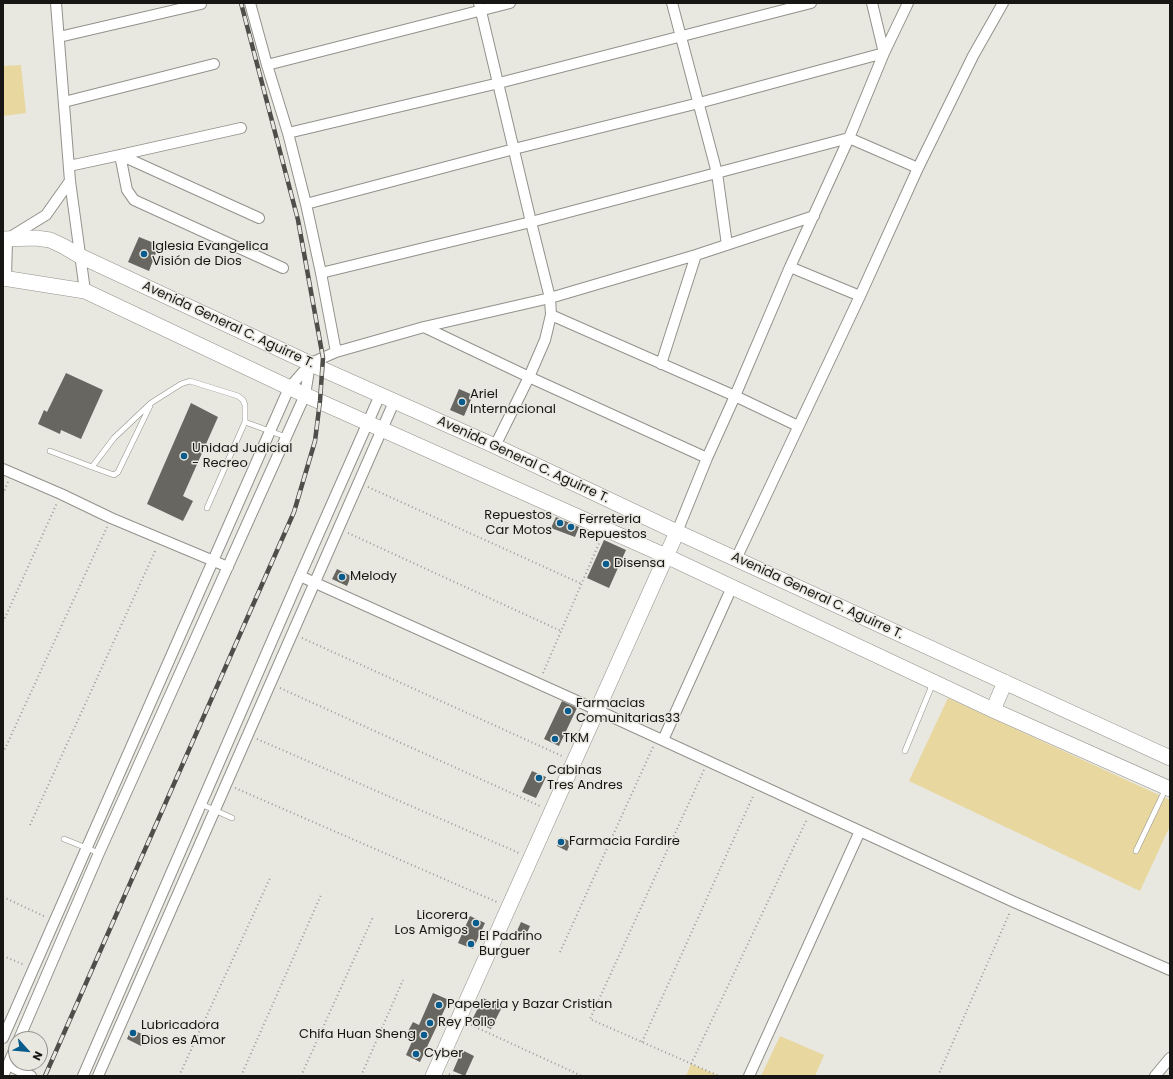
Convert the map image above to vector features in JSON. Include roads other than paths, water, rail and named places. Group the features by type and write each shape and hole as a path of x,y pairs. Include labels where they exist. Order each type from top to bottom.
{"street":[{"path":"56,3 70,181 85,291"},
{"path":"250,3 288,133 306,204 336,352"},
{"path":"267,65 480,7 510,3"},
{"path":"672,3 717,173 727,245"},
{"path":"288,133 499,83 811,3"},
{"path":"872,3 884,53"},
{"path":"433,1076 677,532 707,458 790,267 849,138 884,53 908,3"},
{"path":"736,558 860,296 918,168 973,56 1003,3"},
{"path":"59,37 201,4"},
{"path":"480,7 550,298 551,315 545,340 529,377 495,446"},
{"path":"306,204 514,149 699,103 884,53"},
{"path":"64,102 214,64"},
{"path":"69,166 241,128"},
{"path":"321,273 531,222 849,138 918,168"},
{"path":"120,155 259,218"},
{"path":"120,155 127,190 134,200 283,268"},
{"path":"70,181 46,215 5,239 5,278 85,291 290,388 666,556 993,710 1168,788"},
{"path":"3,1038 270,431 290,388 311,363 336,352 424,327 550,298 696,255 814,216"},
{"name":"Avenida General C. Aguirre T.","path":"5,239 36,238 50,240 80,256 394,402 495,446 677,532 1170,758"},
{"path":"661,364 696,255"},
{"path":"790,267 860,296"},
{"path":"551,315 735,396 798,426"},
{"path":"424,327 529,377 707,458"},
{"path":"22,1031 99,853 305,394 311,363"},
{"path":"83,1076 380,395"},
{"path":"98,1076 394,402"},
{"path":"3,469 111,518 228,567"},
{"path":"300,576 597,710 1014,902 1170,970"},
{"path":"660,739 732,587"},
{"path":"993,710 1005,682"},
{"path":"148,709 162,714"},
{"path":"749,1076 860,831"},
{"path":"1155,1076 1170,1058"},
{"path":"3,1076 5,1066 31,1076"}],"lane":[{"path":"92,467 114,438 151,403 181,384 190,381 238,396 246,404 245,422 206,508"},
{"path":"50,451 114,475 118,472 151,403"},
{"path":"245,422 286,437"},
{"path":"905,751 933,682"},
{"path":"1136,851 1168,788"},
{"path":"201,804 232,818"},
{"path":"64,838 99,853"}],"railway":[{"path":"45,1076 294,512 315,441 323,358 298,220 241,3"}],"place":[{"name":"Iglesia Evangelica Visión de Dios","path":"144,254"},
{"name":"Ariel Internacional","path":"462,402"},
{"name":"Unidad Judicial - Recreo","path":"184,456"},
{"name":"Repuestos Car Motos","path":"560,523"},
{"name":"Ferreteria Repuestos","path":"571,527"},
{"name":"Disensa","path":"606,564"},
{"name":"Melody","path":"342,577"},
{"name":"Farmacias Comunitarias33","path":"568,711"},
{"name":"TKM","path":"555,739"},
{"name":"Cabinas Tres Andres","path":"539,778"},
{"name":"Farmacia Fardire","path":"561,842"},
{"name":"Licorera Los Amigos","path":"476,923"},
{"name":"El Padrino Burguer","path":"471,944"},
{"name":"Papeleria y Bazar Cristian","path":"439,1005"},
{"name":"Rey Pollo","path":"430,1023"},
{"name":"Lubricadora Dios es Amor","path":"133,1033"},
{"name":"Chifa Huan Sheng","path":"424,1035"},
{"name":"Cyber","path":"416,1054"}]}
